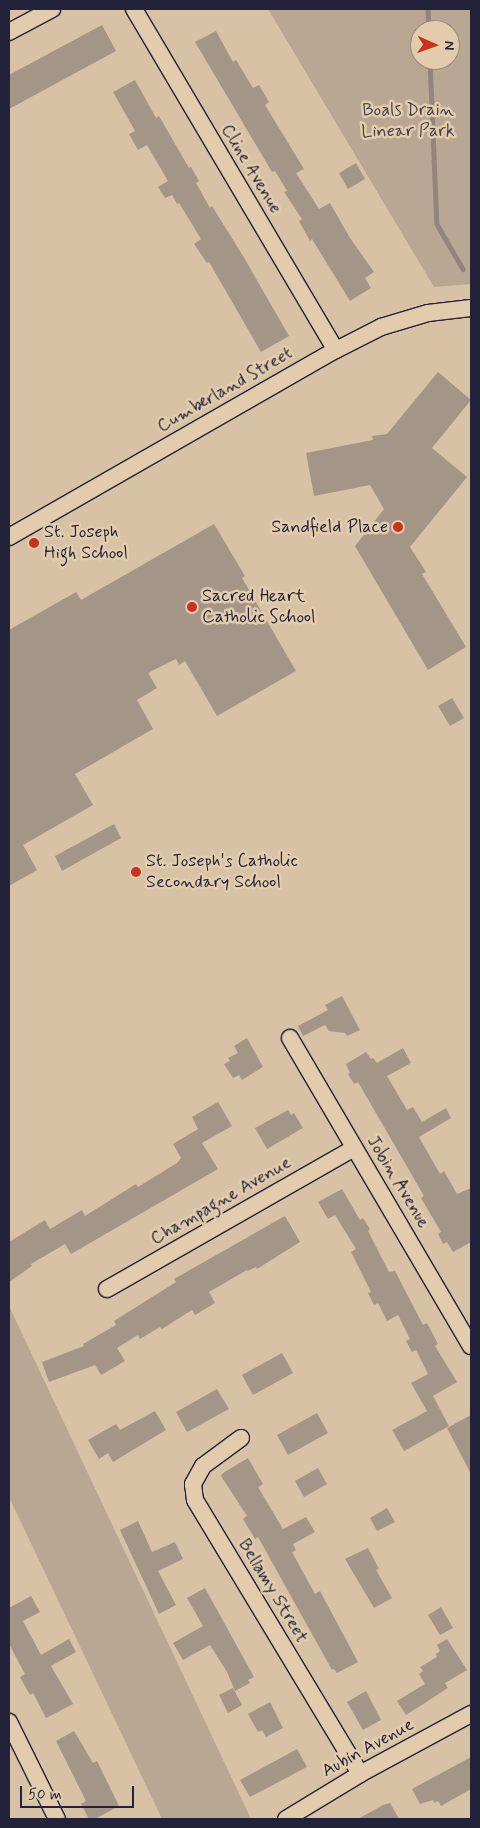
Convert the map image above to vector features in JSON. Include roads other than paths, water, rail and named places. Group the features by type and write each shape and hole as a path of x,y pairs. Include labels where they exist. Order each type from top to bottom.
{"street":[{"path":"9,32 52,9"},
{"name":"Cline Avenue","path":"134,9 336,350"},
{"name":"Cumberland Street","path":"9,537 336,350 381,328 405,319 454,308 471,308"},
{"name":"Jobin Avenue","path":"290,1038 471,1346"},
{"name":"Champagne Avenue","path":"107,1289 354,1148"},
{"name":"Bellamy Street","path":"241,1438 203,1466 193,1484 195,1500 360,1774"},
{"name":"Aubin Avenue","path":"286,1819 360,1774 471,1714"},
{"path":"9,1722 57,1819"}],"waterway":[{"path":"428,9 429,20"},
{"path":"430,70 437,224 463,269"}],"place":[{"name":"Sandfield Place","path":"398,527"},
{"name":"St. Joseph High School","path":"34,543"},
{"name":"Sacred Heart Catholic School","path":"192,607"},
{"name":"St. Joseph's Catholic Secondary School","path":"136,872"}],"park label":[{"name":"Boals Drain Linear Park","path":"408,121"}]}
